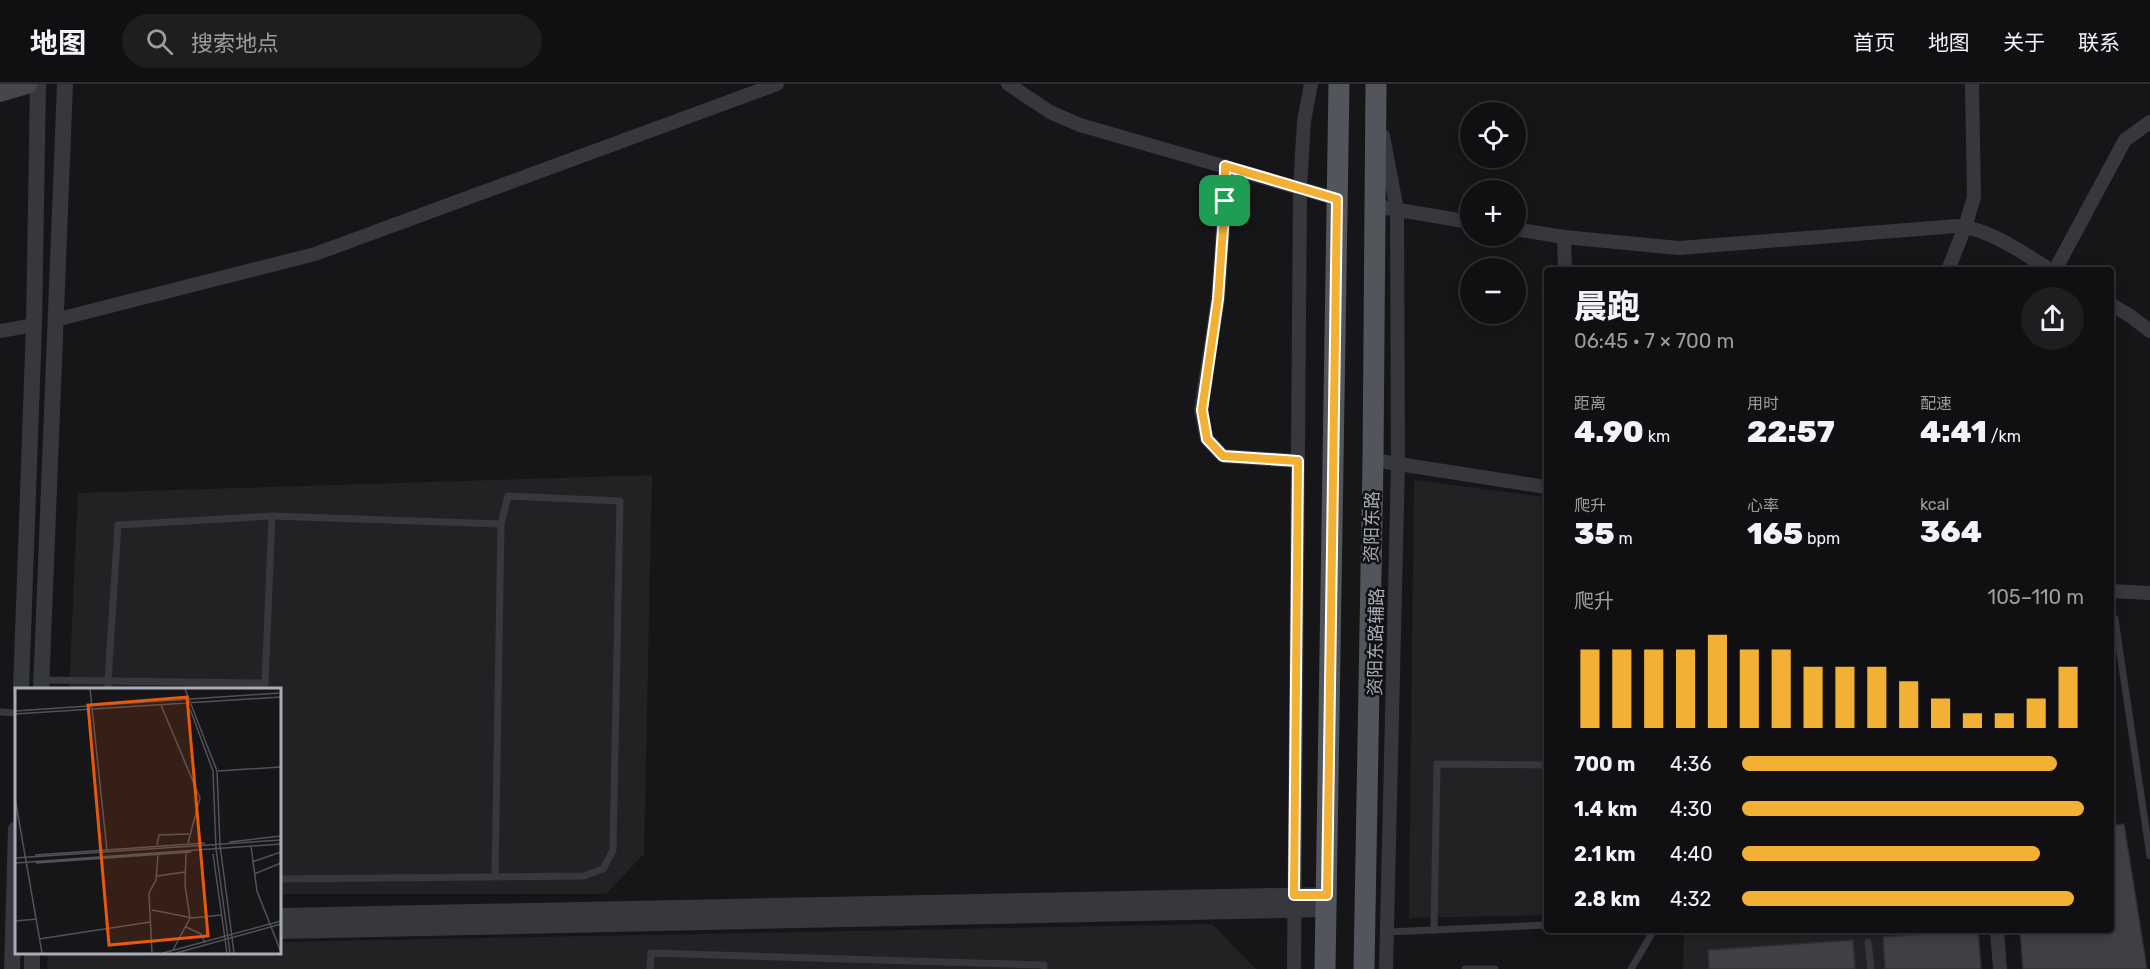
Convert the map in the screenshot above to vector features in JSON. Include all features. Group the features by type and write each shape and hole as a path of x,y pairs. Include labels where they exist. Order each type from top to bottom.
{"main road":[{"path":"0,92 27,84"},
{"path":"1325,969 1339,84"},
{"name":"资阳东路","path":"1364,969 1377,90"}],"street":[{"path":"21,688 34,325 38,84"},
{"path":"42,685 65,84"},
{"path":"55,320 315,254 777,84"},
{"path":"1008,84 1050,112 1080,125 1337,199"},
{"path":"1294,969 1300,188 1304,121 1311,84"},
{"path":"1949,267 1974,197 1972,84"},
{"name":"资阳东路辅路","path":"1377,90 1397,210 1398,464 1386,969"},
{"path":"2055,267 2125,140 2150,122"},
{"path":"1225,166 1225,201 1218,299 1202,410 1207,439 1223,456 1298,461"},
{"path":"1375,206 1460,220"},
{"path":"1526,231 1564,237 1679,248 1965,227 1991,236 2048,267"},
{"path":"1564,237 1565,267"},
{"path":"2114,306 2150,331"},
{"path":"0,331 34,325"},
{"path":"1373,460 1544,487"},
{"path":"2114,591 2150,593"},
{"path":"12,969 10,929 15,846"},
{"path":"280,931 1327,902"},
{"path":"280,916 1294,903"},
{"path":"1365,932 1387,932"},
{"path":"1997,933 2000,969"}],"lane":[{"path":"280,879 495,877 584,876 603,869 614,850 620,501 508,496 501,524 495,877"},
{"path":"42,685 108,681 265,687 272,516"},
{"path":"108,688 118,525 272,516 501,524"},
{"path":"2115,619 2150,856"},
{"path":"0,712 15,713"},
{"path":"1434,930 1437,764 1544,765"},
{"path":"1387,932 1544,925"},
{"path":"1631,969 1651,933"},
{"path":"1868,942 1870,969"},
{"path":"650,969 651,953 1044,965 1044,969"},
{"path":"1465,969 1495,969"}],"shaded area":[{"path":"652,475 644,854 606,894 280,894 280,688 69,688 78,493"},
{"path":"1414,480 1544,497 1544,915 1409,918"},
{"path":"1212,924 1256,969 47,969 48,954 280,954 280,942"},
{"path":"1684,933 1979,933 1982,969 1683,969"}],"building":[{"path":"2124,824 2147,969 2023,969 2020,933 2114,933 2114,825"},
{"path":"1978,933 1981,969 1885,969 1883,937"},
{"path":"1853,940 1855,969 1709,969 1708,950"}],"route":[{"path":"1225,166 1337,199 1327,895 1294,895 1298,461 1223,456 1207,439 1202,410 1218,299 1225,201 1225,166"}]}
